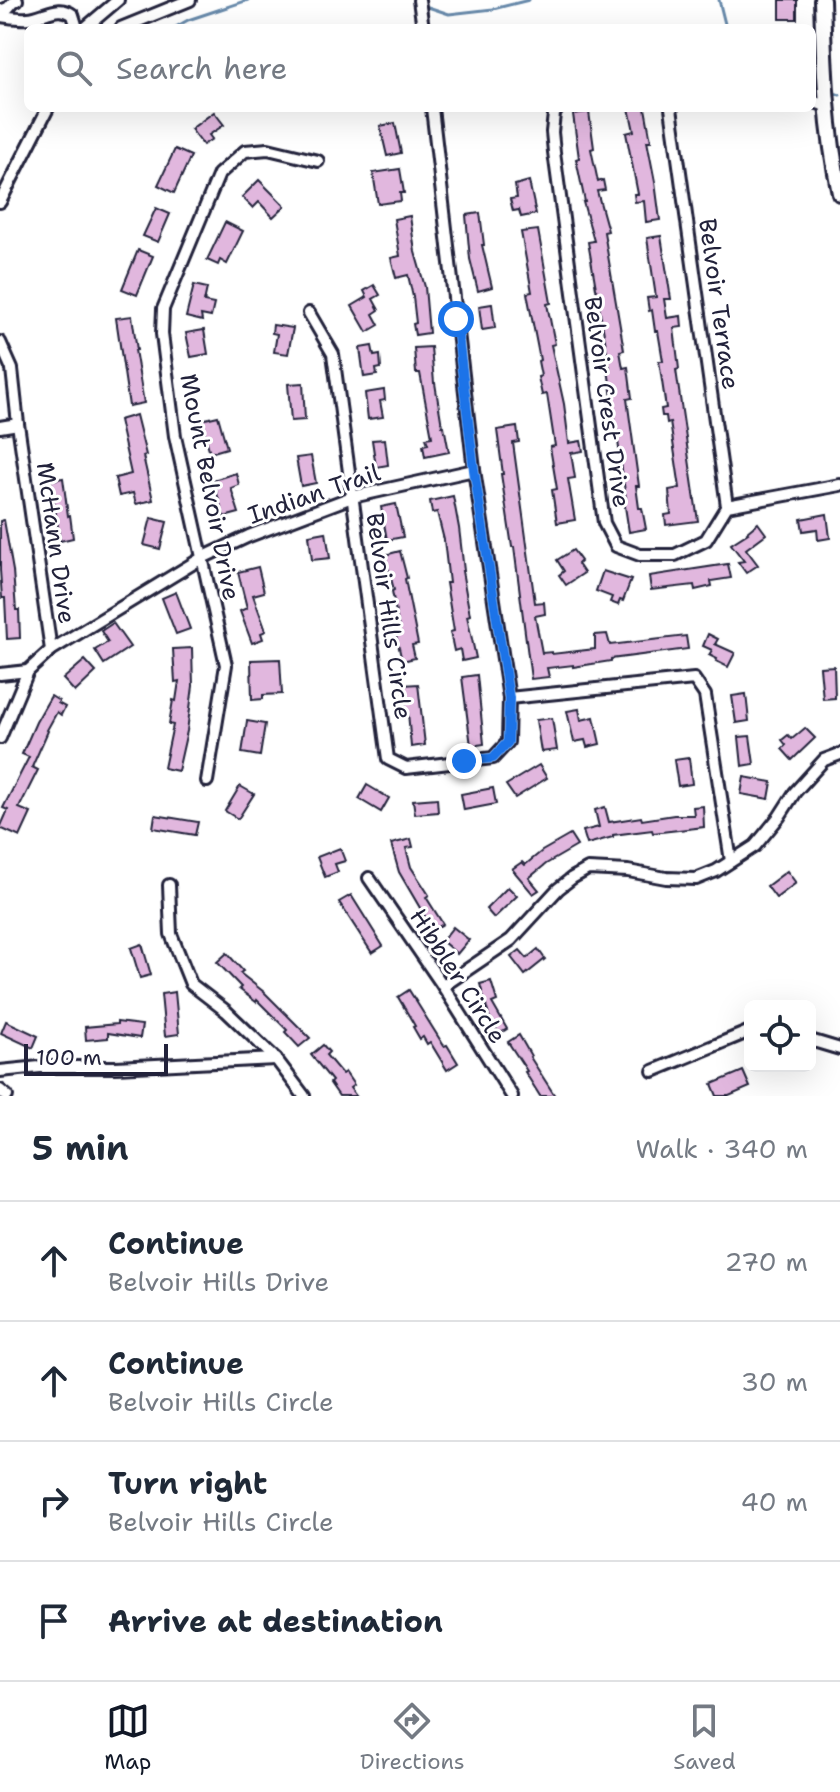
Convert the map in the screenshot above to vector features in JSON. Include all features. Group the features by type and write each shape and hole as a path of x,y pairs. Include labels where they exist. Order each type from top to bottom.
{"street":[{"path":"0,8 8,8 17,0"},
{"path":"90,24 118,0"},
{"path":"131,24 190,0"},
{"path":"419,0 422,24"},
{"path":"822,0 819,103 840,193"},
{"path":"0,8 26,19 64,9 73,15 76,24"},
{"path":"0,202 46,112"},
{"path":"432,112 474,470 509,698 694,679 705,695 731,861"},
{"name":"Belvoir Crest Drive","path":"555,112 554,152 604,523 616,546 640,555 675,555 706,540 727,506"},
{"name":"Belvoir Terrace","path":"672,112 727,506"},
{"name":"Mount Belvoir Drive","path":"207,781 226,665 175,436 162,334 163,309 219,174 245,151 268,149 318,161"},
{"name":"Belvoir Hills Circle","path":"309,313 333,354 388,759 406,768 493,758 508,742 509,698"},
{"name":"McHann Drive","path":"0,342 12,369 51,650 28,671 0,738"},
{"path":"0,427 18,424"},
{"name":"Indian Trail","path":"51,650 202,558 249,536 352,497 474,470"},
{"path":"727,506 840,485"},
{"path":"0,674 28,671"},
{"path":"443,986 511,940 558,889 588,869 696,879 716,871 755,846 795,792 824,760 840,754"},
{"name":"Hibbler Circle","path":"369,878 443,986 512,1096"},
{"path":"169,885 171,934 191,984 226,1011 276,1059 304,1096"},
{"path":"653,1071 744,1033"},
{"path":"816,1042 840,1049"},
{"path":"0,1071 276,1059"},
{"path":"0,1090 7,1096"}],"building":[{"path":"780,0 797,0 797,19 780,19"},
{"path":"214,112 224,125 209,135 212,139 203,145 191,129"},
{"path":"589,112 594,148 591,149 598,182 603,180 605,190 597,191 608,231 604,232 624,350 620,351 623,368 628,367 632,398 627,399 639,486 636,486 646,529 629,532 610,369 588,242 594,241 576,159 579,158 573,114"},
{"path":"630,112 646,112 651,141 647,141 660,220 646,222 644,201 635,202 634,194 638,194 626,133 634,131"},
{"path":"395,123 401,153 387,156 380,126"},
{"path":"175,149 191,156 174,193 158,185"},
{"path":"400,169 404,193 400,193 401,201 378,204 373,173"},
{"path":"259,180 285,206 273,217 259,202 253,208 242,197"},
{"path":"529,181 536,214 521,217 519,210 513,211 510,199 517,198 515,185"},
{"path":"156,208 170,214 158,242 143,236"},
{"path":"480,213 482,245 492,287 478,291 470,259 466,215"},
{"path":"410,216 415,252 425,287 429,333 415,335 413,297 408,275 396,278 391,258 400,256 394,219"},
{"path":"225,222 243,231 227,264 220,260 218,265 207,260"},
{"path":"538,230 551,303 547,304 555,344 551,345 569,443 581,441 583,451 571,453 575,478 568,479 575,520 557,523 552,490 557,489 550,447 555,446 547,394 542,395 538,377 541,376 540,360 527,293 532,292 521,232"},
{"path":"661,236 671,299 664,299 667,318 681,316 682,327 674,328 679,369 676,370 698,521 666,525 665,515 671,514 669,490 680,488 670,422 667,423 666,416 662,416 661,409 666,408 659,361 663,361 658,331 655,331 647,298 656,297 647,238"},
{"path":"138,250 153,256 137,295 122,289"},
{"path":"194,285 207,288 204,302 214,304 211,317 201,315 202,321 186,317"},
{"path":"374,285 380,295 373,299 379,310 373,314 379,325 367,332 352,306 367,297 364,291"},
{"path":"492,304 495,328 482,330 479,306"},
{"path":"132,316 144,403 129,406 116,318"},
{"path":"273,325 293,328 288,354 274,352 277,334 272,333"},
{"path":"204,330 208,354 191,357 186,333"},
{"path":"372,346 374,356 380,355 381,368 376,369 377,375 364,377 360,348"},
{"path":"431,347 434,383 449,452 425,457 423,445 428,444 426,438 432,437 420,373 416,373 414,348"},
{"path":"303,383 305,420 291,421 288,384"},
{"path":"384,390 385,400 380,401 383,417 368,419 365,393"},
{"path":"136,415 153,500 136,504 133,493 119,496 115,478 131,474 119,420"},
{"path":"218,416 227,448 210,453 201,420"},
{"path":"517,427 519,442 513,443 535,603 544,602 545,614 535,616 542,653 595,649 595,635 607,634 610,645 686,636 688,649 573,667 547,668 549,677 531,679 497,430"},
{"path":"385,439 388,465 376,467 372,440"},
{"path":"311,456 316,483 301,486 296,458"},
{"path":"236,473 239,485 231,488 239,513 224,517 213,480"},
{"path":"63,478 73,538 60,541 51,480"},
{"path":"453,496 470,615 467,616 476,658 462,661 460,649 454,651 450,632 454,631 446,583 449,583 444,540 437,512 432,513 430,501"},
{"path":"396,504 403,537 387,540 381,507"},
{"path":"827,514 830,538 818,540 817,529 803,531 801,519"},
{"path":"151,518 167,522 160,549 144,545"},
{"path":"4,520 16,610 19,610 20,638 7,639 0,570 0,521"},
{"path":"758,523 766,534 746,549 758,565 746,573 738,562 744,561 731,544"},
{"path":"326,532 330,558 312,560 309,535"},
{"path":"573,550 581,561 578,564 584,573 566,585 559,575 564,571 557,560"},
{"path":"400,551 418,644 412,645 415,658 402,661 396,635 400,634 394,590 385,555"},
{"path":"728,564 731,578 711,581 712,586 695,590 694,585 651,590 649,576"},
{"path":"258,567 264,592 253,595 266,631 261,633 263,639 252,643 240,611 247,608 238,572"},
{"path":"603,571 631,580 623,601 620,600 618,605 610,602 612,597 596,591"},
{"path":"176,592 190,629 176,634 162,598"},
{"path":"113,623 130,647 104,664 95,650 108,642 101,631"},
{"path":"708,634 718,639 715,644 735,653 728,667 716,661 709,655 712,650 703,646"},
{"path":"192,648 193,686 178,771 164,768 173,725 169,724 173,700 176,701 179,681 175,682 173,649"},
{"path":"280,659 282,694 263,695 263,699 252,700 251,660"},
{"path":"85,660 96,672 75,692 63,679"},
{"path":"834,666 835,698 823,699 820,667"},
{"path":"477,675 484,744 471,746 462,677"},
{"path":"418,684 425,745 411,747 403,685"},
{"path":"746,694 749,721 736,723 732,696"},
{"path":"51,696 65,707 61,715 57,712 47,730 32,767 38,770 19,808 31,813 20,837 0,828 8,810 3,808 29,757 22,754"},
{"path":"579,709 581,720 594,717 600,744 587,747 585,740 574,742 567,711"},
{"path":"552,718 557,750 541,752 536,720"},
{"path":"247,721 265,724 260,756 242,753"},
{"path":"805,728 815,738 792,760 782,749 786,745 782,740 788,735 792,739"},
{"path":"750,736 754,764 742,766 739,737"},
{"path":"689,758 692,784 678,786 674,760"},
{"path":"539,765 547,778 515,798 506,785"},
{"path":"744,777 772,782 769,799 741,794"},
{"path":"367,785 389,798 381,812 359,799"},
{"path":"240,786 254,794 238,819 225,811"},
{"path":"493,788 496,804 464,810 461,794"},
{"path":"437,798 438,812 415,814 413,800"},
{"path":"703,806 704,827 613,835 587,844 583,831 599,827 595,810 605,807 609,822 694,815 693,807"},
{"path":"155,815 198,822 195,835 153,828"},
{"path":"570,835 577,846 529,878 539,890 533,894 512,869 522,862 525,865"},
{"path":"411,839 413,847 406,848 411,867 443,924 433,930 399,872 391,844"},
{"path":"340,848 345,861 335,864 338,872 325,877 317,857"},
{"path":"787,871 796,883 776,898 767,886"},
{"path":"508,887 517,896 494,918 486,909"},
{"path":"351,895 383,946 372,953 339,902"},
{"path":"453,927 469,940 457,954 442,941"},
{"path":"142,944 151,975 140,978 131,948"},
{"path":"538,949 545,959 525,975 511,957 520,950 527,958"},
{"path":"227,953 243,971 240,973 264,992 310,1038 299,1047 257,1000 239,989 241,987 217,962"},
{"path":"491,981 497,1001 492,1003 507,1029 499,1034 489,1016 480,984"},
{"path":"409,990 458,1063 447,1070 430,1042 427,1044 423,1037 420,1039 398,997"},
{"path":"175,992 179,1034 165,1036 161,994"},
{"path":"6,1021 38,1036 33,1048 1,1033"},
{"path":"117,1022 142,1025 140,1038 108,1033 108,1038 86,1040 85,1027"},
{"path":"519,1035 555,1096 540,1096 525,1072 508,1042"},
{"path":"323,1045 329,1052 326,1055 354,1085 350,1088 356,1096 339,1096 330,1083 332,1081 311,1055"},
{"path":"743,1071 750,1087 729,1096 717,1096 712,1084"}],"waterway":[{"path":"181,24 248,0"},
{"path":"422,5 449,14 493,9 529,0"},
{"path":"719,0 725,24"},
{"path":"831,92 840,95"}],"route":[{"path":"456,319 474,470 509,698 508,742 493,758 464,761"}]}
